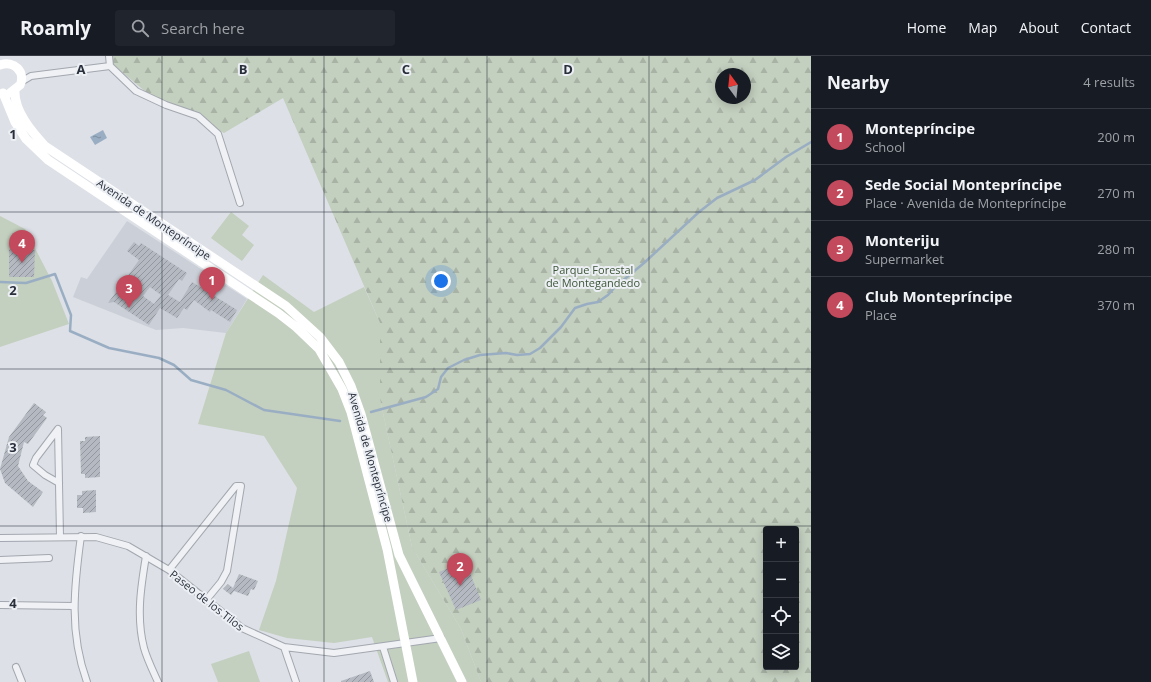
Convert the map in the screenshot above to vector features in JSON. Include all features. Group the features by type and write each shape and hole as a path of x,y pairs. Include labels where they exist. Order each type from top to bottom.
{"street":[{"path":"109,56 110,66 136,91 166,105 198,116 218,134 240,203"},
{"path":"1,62 11,60 17,67 21,77 15,91"},
{"path":"21,77 110,66"},
{"name":"Avenida de Montepríncipe","path":"413,682 387,549 351,412 342,389 319,349 296,327 278,313 48,160 26,139 15,122 1,92 15,91 16,100 23,117 33,133 45,146 286,306 320,337 339,362 351,386 361,414 400,555 462,682"},
{"path":"59,483 45,475 33,465 36,458 58,429 59,476 60,537"},
{"path":"169,570 236,486 241,486 227,571 221,582 207,599"},
{"path":"81,536 74,593 74,606 75,632 86,682"},
{"name":"Paseo de los Tilos","path":"0,538 96,536 128,546 169,570 242,628 284,647 334,653 441,638"},
{"path":"146,556 141,590 139,620 144,648 158,682"},
{"path":"0,560 49,558"},
{"path":"0,605 74,606"},
{"path":"284,647 296,682"},
{"path":"382,647 394,682"},
{"path":"16,667 22,682"}],"shaded area":[{"path":"127,221 247,299 226,333 183,328 156,330 73,297 81,277 87,279"}],"green space":[{"name":"Parque Forestal de Montegandedo","path":"112,56 811,56 811,682 481,682 461,629 412,547 380,399 380,323 283,98 224,133 146,92 111,63"},
{"path":"231,212 249,226 242,235 254,245 242,261 211,238"},
{"path":"0,216 25,229 52,281 69,324 0,347"},
{"path":"263,275 314,312 364,287 380,323 380,399 412,547 461,629 481,682 388,682 372,637 334,643 287,638 259,630 276,581 297,488 264,436 198,424 226,333"},
{"path":"249,651 260,682 218,682 211,664"}],"water":[{"path":"103,130 107,138 95,145 90,137"}],"building":[{"path":"12,233 22,233 22,249 35,250 34,277 9,277 9,250 11,249"},
{"path":"134,242 139,246 141,243 187,273 182,281 179,279 168,295 180,302 192,282 237,310 230,322 211,310 210,312 194,300 187,310 184,308 177,318 160,308 149,325 114,302 108,303 139,260 127,251","holes":["150,287 161,295 154,304 143,296"]},
{"path":"34,403 46,412 43,415 47,418 28,444 24,442 18,466 28,481 43,492 33,507 5,483 0,469 9,437"},
{"path":"100,436 100,477 85,478 85,474 81,474 80,441 85,441 85,437"},
{"path":"96,490 96,512 83,513 83,508 77,508 77,495 82,495 82,491"},
{"path":"465,561 481,600 456,610 439,572"},
{"path":"239,574 258,581 254,590 251,589 248,596 234,591 231,595 223,589 228,584 233,588"},
{"path":"370,671 374,682 341,682 341,681"}],"waterway":[{"path":"371,412 426,397 438,389 441,377 448,368 464,360 480,355 506,353 517,355 530,354 540,348 561,327 575,308 598,302 608,295 699,212 717,198 755,180 786,157 811,142"},
{"path":"0,282 26,283 55,274 71,315 70,331 109,348 159,358 174,365 191,380 226,390 264,410 340,421"}],"place":[{"name":"Club Montepríncipe","path":"22,263"},
{"name":"Montepríncipe","path":"212,300"},
{"name":"Monteriju","path":"129,308"},
{"name":"Sede Social Montepríncipe","path":"460,586"}]}
